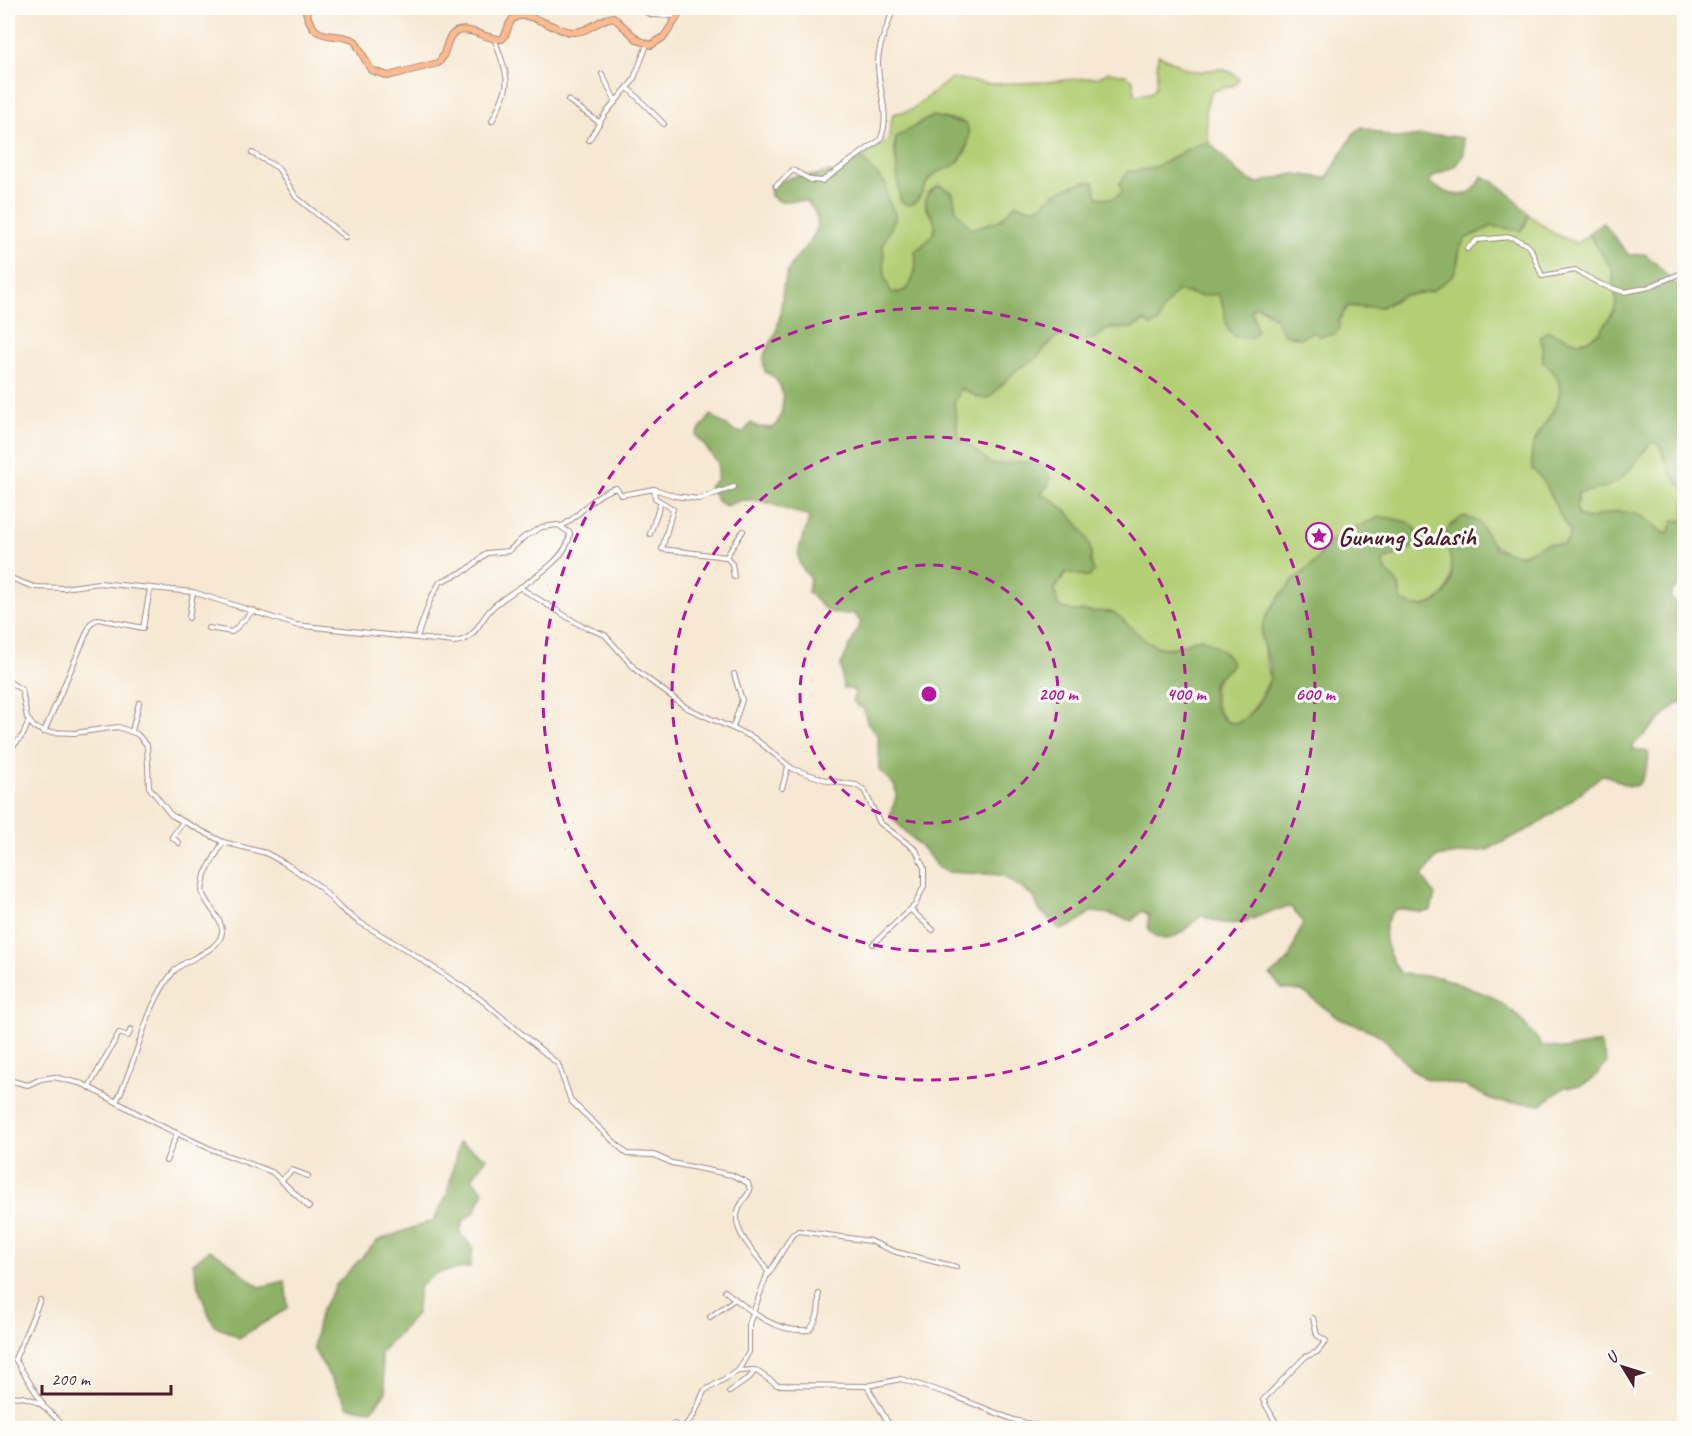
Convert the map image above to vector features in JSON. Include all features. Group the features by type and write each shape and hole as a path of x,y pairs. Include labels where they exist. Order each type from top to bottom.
{"main road":[{"path":"305,8 308,18 317,30 329,37 356,41 371,70 380,75 402,74 438,63 444,58 451,36 456,33 473,32 495,40 503,39 510,22 521,16 534,17 552,28 571,32 586,31 611,17 646,45 661,40 675,16 683,8"}],"street":[{"path":"638,8 652,15 675,16"},
{"path":"776,186 793,170 811,180 822,181 880,140 885,116 878,71 878,55 893,8"},
{"path":"492,121 508,86 495,40"},
{"path":"590,140 636,75 646,45"},
{"path":"602,74 616,102"},
{"path":"628,88 664,124"},
{"path":"568,100 600,123"},
{"path":"252,153 278,168 296,197 345,237"},
{"path":"1467,249 1477,240 1511,237 1526,243 1531,249 1542,276 1575,270 1600,284 1623,292 1646,288 1684,272"},
{"path":"562,526 606,490 616,488 621,495 654,489 675,496 699,499 734,487"},
{"path":"654,489 655,498 673,509 662,549 726,557 731,562 734,577"},
{"path":"650,534 661,502"},
{"path":"8,578 46,588 99,583 193,592 296,625 449,642 466,640 492,608 510,592 522,589 551,564 571,534 562,526 552,524 538,528 509,551 487,553 467,570 440,582 431,598 417,637"},
{"path":"726,557 743,531"},
{"path":"44,732 91,623 98,619 144,628 150,589"},
{"path":"522,589 579,625 604,635 638,671 687,708 733,726 759,741 788,767 829,782 860,786 866,793 880,823 916,850 922,862 924,880 923,891 911,910 873,945"},
{"path":"189,618 193,592"},
{"path":"208,628 231,632 254,610"},
{"path":"733,726 742,700 734,674"},
{"path":"8,681 24,693 29,721 23,735 8,752"},
{"path":"132,731 139,703"},
{"path":"29,721 44,732 75,733 111,727 132,731 147,745 148,783 152,792 161,804 182,823 207,832 223,842 266,853 286,864 319,886 340,908 358,922 410,952 479,998 556,1062 561,1069 571,1101 627,1154 654,1155 676,1164 732,1175 748,1183 750,1190 738,1210 737,1222 748,1245 767,1270 768,1275"},
{"path":"782,788 788,767"},
{"path":"179,843 172,837 182,823"},
{"path":"117,1100 132,1069 145,1022 159,993 178,967 199,957 221,936 222,928 202,891 205,874 223,842"},
{"path":"911,910 933,930"},
{"path":"89,1087 119,1033 128,1036 131,1029"},
{"path":"8,1080 28,1085 41,1078 60,1078 89,1087 177,1133 258,1165 283,1179 309,1207"},
{"path":"165,1161 177,1133"},
{"path":"283,1179 292,1170 308,1176"},
{"path":"738,1371 749,1352 748,1327 768,1275 792,1235 799,1231 870,1241 896,1252 956,1267"},
{"path":"725,1291 771,1324 809,1330 819,1311 819,1294"},
{"path":"710,1317 735,1299"},
{"path":"40,1300 15,1359 43,1404 65,1428"},
{"path":"1276,1428 1275,1421 1263,1400 1305,1357 1317,1352 1326,1341 1317,1335 1313,1318"},
{"path":"729,1392 748,1379 755,1370"},
{"path":"646,1428 668,1427 673,1424 682,1428 694,1415 704,1391 738,1371 755,1370 777,1385 867,1386 901,1379 949,1394 1014,1420 1046,1428"},
{"path":"867,1386 891,1428"},
{"path":"8,1396 21,1397 43,1404"},
{"path":"108,1428 114,1428"},
{"path":"1062,1428 1083,1428"}],"green space":[{"path":"1158,55 1189,70 1225,70 1239,79 1235,85 1212,91 1209,97 1206,116 1209,142 1188,149 1154,167 1129,171 1120,183 1122,191 1114,198 1097,197 1086,181 1057,192 1038,208 1016,204 1000,220 972,229 956,211 953,193 939,185 927,193 926,208 936,221 936,229 928,242 915,251 915,272 909,285 904,290 891,292 885,278 883,245 896,216 887,199 885,184 861,158 888,140 893,114 911,110 952,78 990,84 1046,82 1099,77 1109,72 1126,75 1133,80 1135,95 1150,93 1156,87","holes":["945,119 962,121 967,134 968,145 965,152 931,178 915,202 902,179 896,162 896,137 904,135 921,121"]},
{"path":"933,116 966,124 969,133 968,144 957,163 931,177 916,201 908,205 901,202 900,197 896,137"},
{"path":"1362,127 1394,138 1440,135 1463,138 1464,154 1455,166 1434,176 1429,182 1444,191 1459,195 1472,190 1478,185 1482,176 1489,179 1508,192 1529,215 1521,231 1493,226 1466,238 1460,247 1456,270 1451,277 1432,291 1402,296 1381,307 1348,306 1339,320 1340,328 1335,334 1319,336 1313,332 1299,338 1284,334 1272,313 1259,306 1251,308 1257,332 1251,338 1235,337 1228,327 1217,294 1201,296 1177,291 1164,308 1158,323 1151,326 1145,321 1132,328 1108,329 1095,338 1080,342 1064,336 1056,337 1033,361 1018,368 989,398 980,398 961,388 954,403 958,435 991,464 1031,462 1038,464 1050,476 1049,484 1041,494 1064,509 1083,531 1090,547 1094,571 1089,577 1066,572 1054,590 1058,606 1072,611 1113,612 1153,645 1177,647 1202,638 1215,646 1227,656 1232,664 1213,684 1214,702 1222,718 1233,723 1240,721 1254,709 1268,685 1270,669 1262,632 1269,612 1289,586 1314,563 1328,543 1337,537 1381,517 1404,521 1414,526 1420,540 1416,546 1382,561 1384,568 1399,585 1401,600 1417,606 1428,605 1440,600 1447,592 1452,574 1445,531 1464,516 1479,522 1495,549 1521,555 1547,543 1563,545 1569,539 1570,531 1549,490 1532,469 1532,452 1536,439 1559,396 1559,385 1555,374 1543,362 1541,336 1547,331 1578,342 1586,341 1600,332 1614,311 1616,303 1612,269 1589,234 1602,222 1629,255 1645,254 1684,291 1684,490 1671,473 1659,444 1651,442 1628,471 1614,483 1604,488 1578,493 1576,509 1579,516 1587,519 1616,512 1630,512 1644,518 1668,534 1674,520 1684,521 1684,581 1672,591 1670,598 1684,607 1684,702 1676,705 1634,744 1633,749 1648,752 1649,755 1644,775 1636,786 1626,785 1602,775 1533,827 1487,850 1437,857 1422,876 1435,895 1431,910 1419,912 1396,910 1386,924 1386,946 1401,974 1439,977 1491,996 1515,1013 1543,1046 1566,1049 1600,1043 1607,1063 1592,1080 1580,1086 1565,1087 1542,1104 1497,1102 1465,1086 1424,1078 1413,1071 1386,1041 1374,1032 1340,1019 1302,991 1282,989 1270,975 1288,961 1303,922 1291,907 1278,909 1240,923 1217,922 1202,916 1169,939 1163,939 1151,932 1148,924 1149,915 1142,911 1132,921 1110,914 1091,912 1072,926 1061,930 1039,910 1034,897 1003,875 946,872 937,867 926,852 890,816 896,797 895,786 879,770 878,736 867,722 863,708 852,700 855,694 852,689 843,688 841,665 861,622 853,613 832,613 808,592 810,578 798,557 809,515 758,501 738,501 726,506 718,502 709,487 717,479 718,463 696,435 711,415 734,431 743,433 751,423 758,427 774,428 781,412 783,396 781,389 778,382 765,372 763,360 778,326 786,275 814,236 817,219 806,201 779,201 771,196 770,185 798,175 811,176 830,172 835,174 861,158 886,184 887,199 896,216 883,245 885,278 891,292 898,292 909,285 915,272 915,251 929,239 935,230 926,201 929,194 939,185 953,193 956,211 972,229 1000,220 1016,204 1037,208 1058,192 1079,183 1094,182 1097,197 1114,198 1122,191 1120,183 1129,171 1154,167 1188,149 1209,142 1238,173 1251,181 1259,183 1293,174 1327,178 1354,133"},
{"path":"1529,215 1555,234 1577,243 1589,234 1612,269 1616,303 1614,311 1600,333 1586,341 1578,342 1547,331 1543,362 1555,374 1559,385 1559,396 1536,439 1532,450 1532,469 1549,490 1570,531 1569,539 1563,545 1549,546 1517,555 1508,553 1492,543 1464,516 1450,525 1452,571 1446,591 1439,599 1428,605 1417,607 1401,600 1382,561 1416,546 1366,524 1329,542 1314,564 1295,578 1269,612 1261,635 1270,679 1254,708 1243,721 1235,723 1227,722 1217,710 1213,688 1230,657 1202,638 1177,647 1161,647 1153,645 1139,635 1113,612 1072,611 1058,606 1054,590 1067,572 1089,577 1093,571 1087,539 1071,516 1041,494 1049,484 1050,476 1008,464 991,464 958,435 954,403 961,387 980,398 1000,387 1018,368 1033,361 1056,337 1064,336 1080,342 1095,338 1108,329 1132,328 1145,321 1151,326 1158,323 1164,308 1177,291 1201,296 1217,294 1222,299 1229,332 1255,323 1251,308 1259,306 1299,338 1339,320 1348,306 1365,308 1388,304 1402,296 1432,291 1451,277 1458,262 1460,247 1466,238 1493,226 1512,229 1525,226"},
{"path":"1651,442 1659,444 1671,473 1684,490 1684,521 1674,520 1668,534 1660,532 1642,516 1618,511 1587,519 1579,516 1576,509 1578,493 1604,488 1614,483 1628,471"},
{"path":"459,1142 487,1158 472,1178 484,1192 474,1213 463,1221 460,1233 473,1248 470,1267 437,1273 419,1287 416,1315 380,1353 386,1392 372,1410 348,1407 313,1348 320,1313 336,1285 377,1241 434,1220 447,1195"},
{"path":"209,1250 260,1287 285,1281 288,1308 239,1338 213,1324 200,1292 193,1263"}],"place":[{"name":"Gunung Salasih","path":"1319,536"}]}
